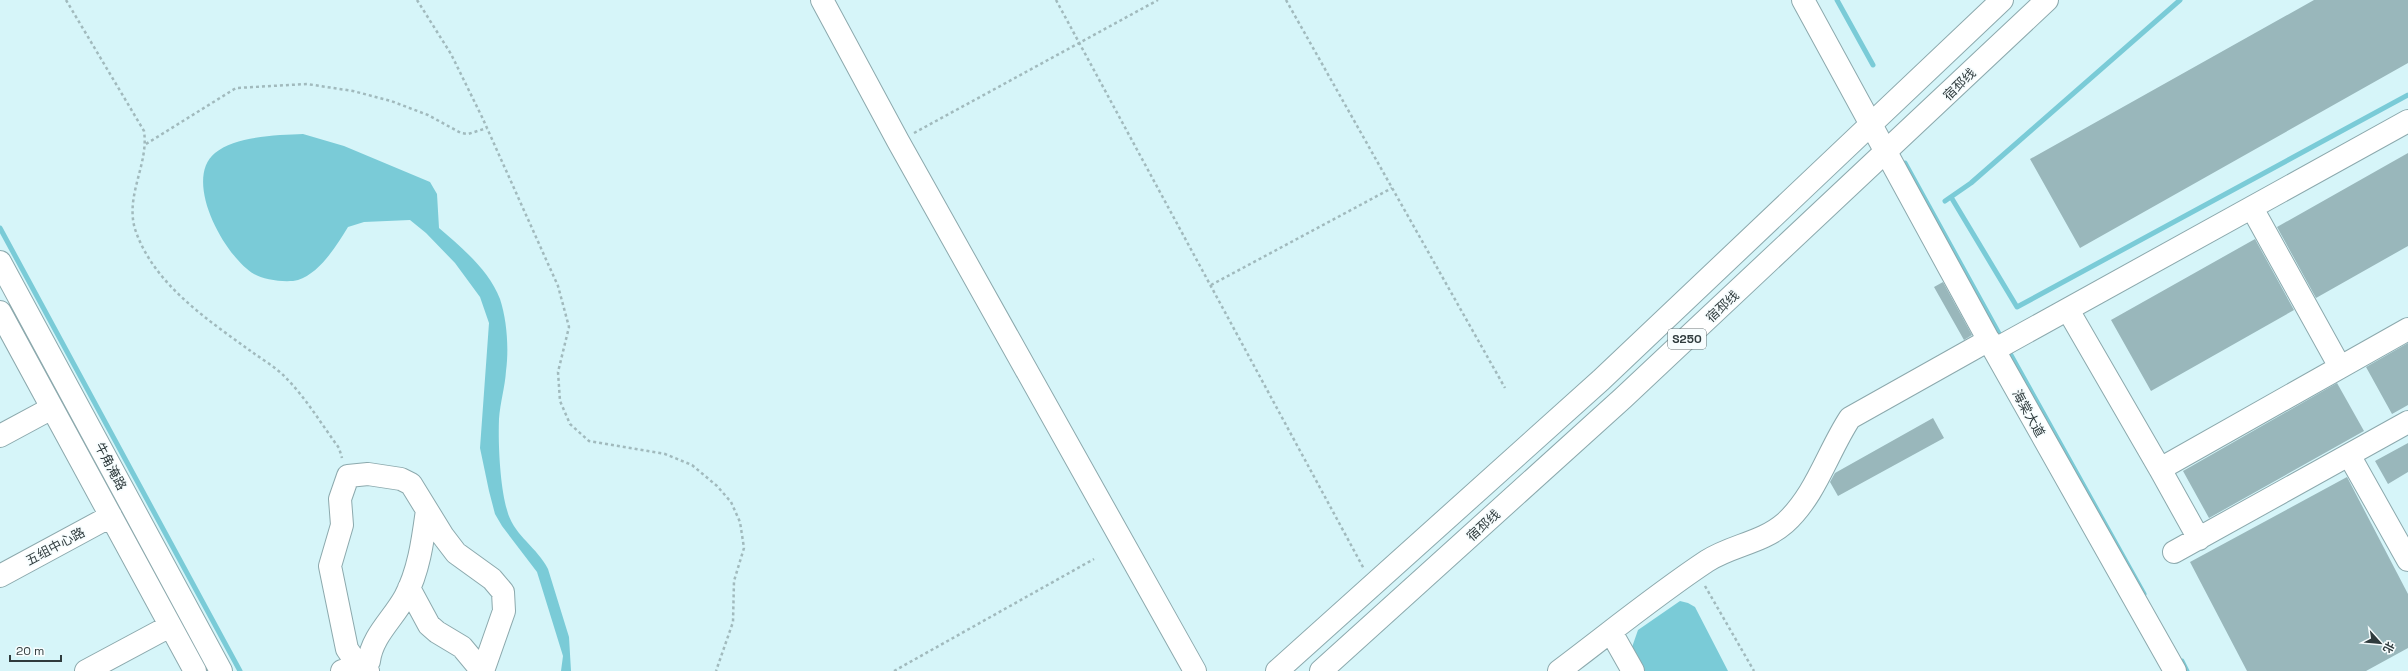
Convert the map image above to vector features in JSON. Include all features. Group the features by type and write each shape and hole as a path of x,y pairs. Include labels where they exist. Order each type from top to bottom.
{"street":[{"path":"822,0 898,141 1194,671"},
{"name":"海棠大道","path":"1803,0 1887,153 1998,345 2175,671"},
{"name":"S250","path":"1277,671 1601,380 2002,0"},
{"name":"宿邳线","path":"1322,671 1623,398 1887,153 2047,0"},
{"path":"1559,671 1708,561 1761,540 1785,522 1805,500 1837,437 1850,418 2068,310 2408,121"},
{"path":"2252,208 2340,367"},
{"name":"牛角淹路","path":"0,262 221,671"},
{"path":"2068,310 2199,539"},
{"name":"牛角淹路","path":"1,316 194,671"},
{"path":"2160,469 2408,329"},
{"path":"0,436 52,408"},
{"path":"2174,552 2408,422"},
{"path":"2349,455 2408,560"},
{"path":"427,510 422,544 409,588 398,608 370,649 368,661 356,669 348,649 330,566 342,525 340,499 348,476 368,474 401,479 411,484 427,510 443,536 456,553 492,579 503,592 504,610 482,671"},
{"name":"五组中心路","path":"0,576 111,516"},
{"path":"409,588 429,625 462,647 482,671"},
{"path":"86,671 170,626"},
{"path":"1611,632 1634,671"}],"path":[{"path":"66,0 144,131 146,144 136,182 132,212 135,229 145,251 167,281 188,304 285,377 339,448 348,476"},
{"path":"417,0 451,54 487,128 558,286 569,327 558,372 560,401 570,424 589,441 665,454 692,466 717,486 731,502 740,522 744,548 734,581 733,622 716,671"},
{"path":"1056,0 1373,585"},
{"path":"898,141 1158,0"},
{"path":"1286,0 1505,388"},
{"path":"146,144 236,88 307,84 353,91 391,101 428,115 461,133 468,134 487,128"},
{"path":"1211,286 1392,188"},
{"path":"894,671 1094,559"},
{"path":"1696,570 1754,671"}],"water":[{"path":"303,134 344,146 430,182 437,194 439,228 474,260 495,288 500,299 506,325 507,344 507,362 499,429 500,465 505,500 510,519 514,527 538,554 548,569 569,637 571,671 561,671 563,656 537,572 502,526 495,514 480,448 489,323 480,297 455,263 426,233 410,220 364,222 348,227 339,242 321,265 306,276 293,281 264,278 254,274 231,252 211,217 205,199 203,181 206,165 215,153 223,147 245,140 269,136"},
{"path":"1680,601 1695,607 1728,671 1644,671 1631,650 1638,630"}],"building":[{"path":"2314,0 2408,0 2408,63 2080,248 2030,159"},
{"path":"2408,153 2408,246 2316,298 2277,227"},
{"path":"2255,239 2294,310 2151,391 2111,320"},
{"path":"1943,282 1972,335 1964,340 1934,287"},
{"path":"2408,343 2408,405 2392,414 2366,367"},
{"path":"2337,383 2364,431 2209,518 2183,471"},
{"path":"1933,418 1944,438 1838,496 1830,482 1835,473"},
{"path":"2408,443 2408,472 2388,484 2375,461"},
{"path":"2347,477 2408,594 2408,648 2366,671 2247,671 2190,562"}],"waterway":[{"path":"1837,0 1873,65"},
{"path":"1945,201 1971,183 2180,0"},
{"path":"1951,197 2017,307 2408,95"},
{"path":"1905,163 2002,339"},
{"path":"0,228 240,671"},
{"path":"2007,348 2144,594"},
{"path":"2182,661 2187,671"}]}
